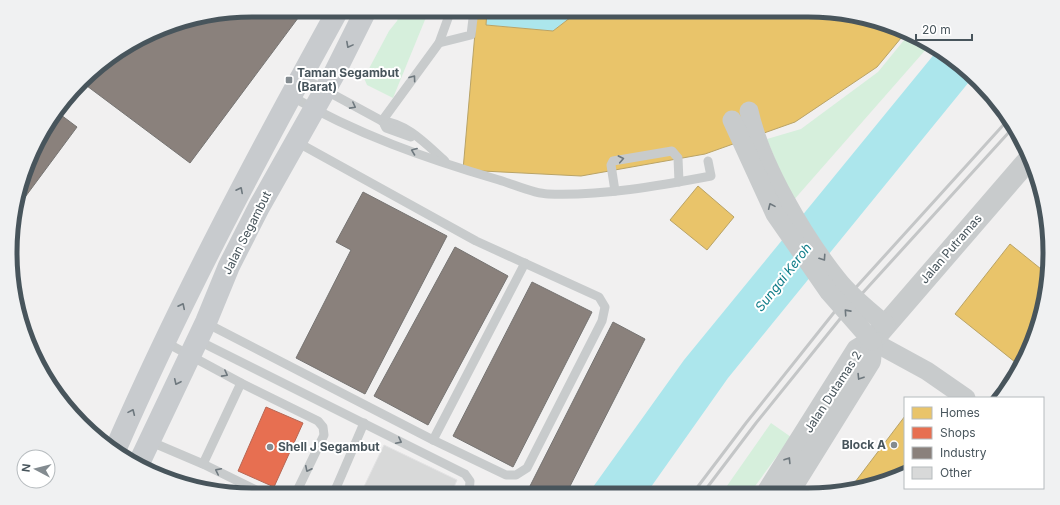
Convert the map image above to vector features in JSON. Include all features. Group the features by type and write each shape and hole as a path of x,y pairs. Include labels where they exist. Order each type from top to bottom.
{"main road":[{"path":"117,445 216,237 334,17"},
{"name":"Jalan Segambut","path":"141,459 198,339 229,266 362,17"}],"street":[{"path":"749,111 760,162 775,214 828,292 927,371 965,397"},
{"path":"732,120 760,162"},
{"name":"Jalan Putramas","path":"879,333 1025,163"},
{"name":"Jalan Dutamas 2","path":"791,488 870,361 879,333"},
{"name":"Jalan Dutamas 2","path":"770,488 857,350 879,333"}],"lane":[{"path":"382,121 439,43 448,17"},
{"path":"439,43 471,35 473,17"},
{"path":"301,77 382,121 386,128 418,138 451,166"},
{"path":"291,96 313,109 373,138 451,166 546,194 615,191 711,176 708,162"},
{"path":"165,342 198,339 433,440 506,475 516,475 527,468 602,322 605,307 599,297 476,241 295,141"},
{"path":"615,191 611,165 613,161 672,151 678,158 680,182"},
{"path":"433,440 525,263"},
{"path":"198,339 241,383 318,421 323,427 324,435 298,488"},
{"path":"198,339 465,474 470,481 469,488"},
{"path":"203,464 241,383"},
{"path":"336,488 364,423"},
{"path":"149,441 203,464 252,488"}],"green space":[{"path":"398,17 426,17 393,98 367,85 364,78 389,31"},
{"path":"906,38 926,49 792,202 767,139 801,129 878,72"},
{"path":"771,423 791,437 754,488 726,488"}],"water":[{"path":"487,17 571,17 553,31 486,25"},
{"name":"Sungai Keroh","path":"934,55 963,75 969,81 728,378 650,488 592,488 684,360"}],"building: Homes":[{"path":"476,17 487,17 486,25 553,31 571,17 808,17 838,19 868,25 902,37 877,67 795,122 705,154 581,176 463,170"},
{"path":"698,186 734,217 707,250 670,220"},
{"path":"1010,244 1042,270 1041,283 1031,328 1016,362 955,314"},
{"name":"Block A","path":"904,417 904,467 883,476 855,483"}],"building: Shops":[{"name":"Shell J Segambut","path":"266,407 303,423 274,487 238,471"}],"building: Industry":[{"path":"252,17 299,17 190,163 86,86 97,75 122,57 148,41 177,29 222,19"},
{"path":"62,115 77,127 24,199 29,177 41,148"},
{"path":"363,192 447,236 365,394 296,358 351,250 336,242"},
{"path":"455,247 508,276 428,425 374,396"},
{"path":"532,282 592,312 513,467 453,436"},
{"path":"613,322 645,339 569,488 534,488 530,486"}],"building: Other":[{"path":"384,445 457,480 454,488 363,488"}],"railway":[{"path":"697,488 746,423 840,305 1004,124"},
{"path":"707,488 756,423 848,309 1009,132"}],"place":[{"name":"Taman Segambut (Barat)","path":"289,80"},
{"name":"Block A","path":"894,445"},
{"name":"Shell J Segambut","path":"270,447"}]}
